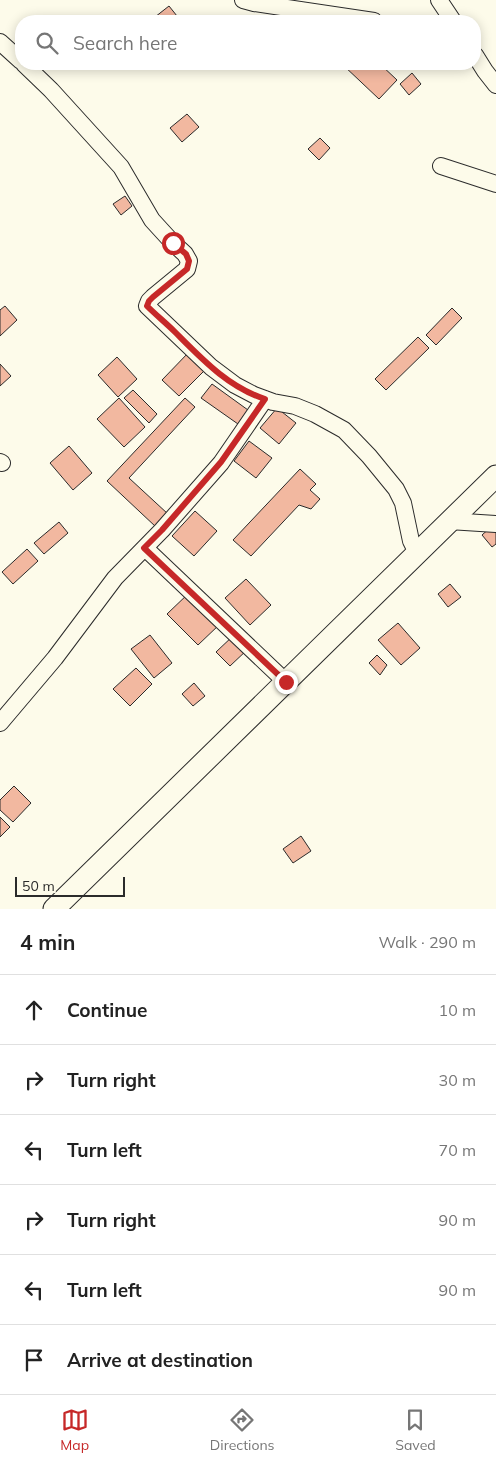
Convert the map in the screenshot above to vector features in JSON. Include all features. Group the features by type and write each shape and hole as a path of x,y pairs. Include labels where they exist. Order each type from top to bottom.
{"main road":[{"path":"54,909 496,476"}],"street":[{"path":"243,0 334,15"},
{"path":"439,0 449,15"},
{"path":"0,42 15,56"},
{"path":"30,70 122,167 152,220 186,254 189,261 187,269 153,297 147,306 217,372 235,386 254,396 295,406 315,414 344,430 369,456 396,489 408,519 411,542 418,553"},
{"path":"440,166 496,184"},
{"path":"0,723 55,658 114,578 162,530 221,462 265,399"},
{"path":"449,521 496,524"},
{"path":"144,548 286,682"}],"building":[{"path":"169,6 176,15 158,15"},
{"path":"348,70 386,70 397,80 379,99"},
{"path":"412,73 421,84 409,95 400,84"},
{"path":"187,114 199,127 182,142 170,128"},
{"path":"320,138 330,148 319,160 308,149"},
{"path":"125,196 132,206 121,215 113,204"},
{"path":"5,306 17,320 0,336 0,310"},
{"path":"452,308 462,318 436,345 426,335"},
{"path":"418,337 429,348 386,390 375,379"},
{"path":"190,351 207,368 179,396 162,380"},
{"path":"117,357 137,379 118,397 98,375"},
{"path":"0,364 11,376 0,386"},
{"path":"212,384 248,410 238,424 201,398"},
{"path":"133,390 157,414 149,423 124,398"},
{"path":"119,398 145,427 124,447 97,419"},
{"path":"185,398 195,407 129,478 168,514 156,527 107,481"},
{"path":"277,408 296,423 279,444 260,428"},
{"path":"249,441 272,458 256,478 234,461"},
{"path":"69,446 92,473 73,490 50,463"},
{"path":"300,469 316,484 310,490 320,499 311,509 299,505 251,556 233,540"},
{"path":"195,511 217,531 194,556 172,536"},
{"path":"59,522 68,533 44,554 34,543"},
{"path":"491,527 496,533 496,544 492,547 482,535"},
{"path":"27,549 38,561 13,584 2,572"},
{"path":"246,579 271,605 250,625 225,598"},
{"path":"450,584 461,597 448,607 438,594"},
{"path":"190,592 220,624 198,645 167,614"},
{"path":"398,623 420,648 401,665 378,640"},
{"path":"150,635 172,663 154,678 131,649"},
{"path":"234,635 248,649 230,666 216,652"},
{"path":"377,655 387,665 380,675 369,663"},
{"path":"136,668 152,684 130,706 113,689"},
{"path":"194,683 205,696 193,706 182,694"},
{"path":"14,786 31,803 13,822 0,810 0,800"},
{"path":"0,817 10,827 0,837"},
{"path":"301,836 311,851 293,863 283,849"}],"route":[{"path":"173,243 186,254 189,261 187,269 153,297 147,306 211,367 235,386 254,396 265,399 221,462 144,548 286,682"}]}
